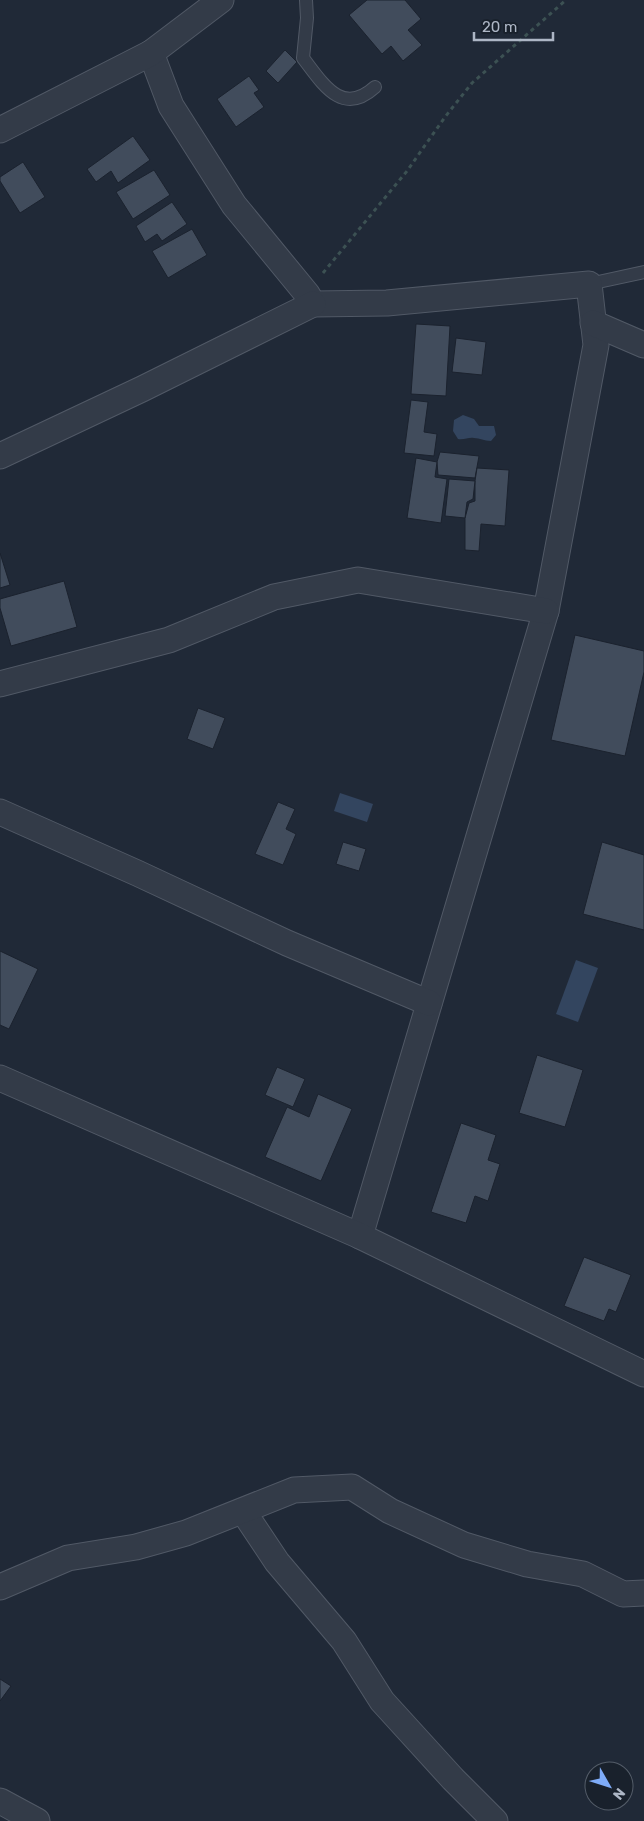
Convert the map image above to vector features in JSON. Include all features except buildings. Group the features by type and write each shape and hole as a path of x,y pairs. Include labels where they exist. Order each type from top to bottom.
{"street":[{"path":"0,130 151,53 221,0"},
{"path":"151,53 170,106 229,197 310,299"},
{"path":"0,456 142,389 310,299 387,304 589,284 596,345 546,611 360,1236"},
{"path":"593,323 644,345"},
{"path":"0,684 169,640 274,597 358,580 546,611"},
{"path":"0,812 138,873 287,943 429,1003"},
{"path":"0,1078 360,1236 644,1374"},
{"path":"0,1587 68,1558 136,1546 186,1533 294,1490 352,1487 390,1511 464,1545 527,1564 583,1574 622,1594 644,1593"},
{"path":"243,1510 277,1562 344,1641 382,1701 453,1779 495,1821"},
{"path":"0,1801 37,1821"}],"lane":[{"path":"306,0 307,18 303,58 334,94 350,100 366,95 375,86"},
{"path":"589,284 644,272"}],"path":[{"path":"310,299 472,83 566,0"}],"water":[{"path":"463,415 474,419 479,426 494,426 496,435 491,441 472,438 458,439 453,431 454,420"},
{"path":"340,793 373,804 367,822 334,811"},
{"path":"576,960 598,968 578,1022 556,1014"}]}
